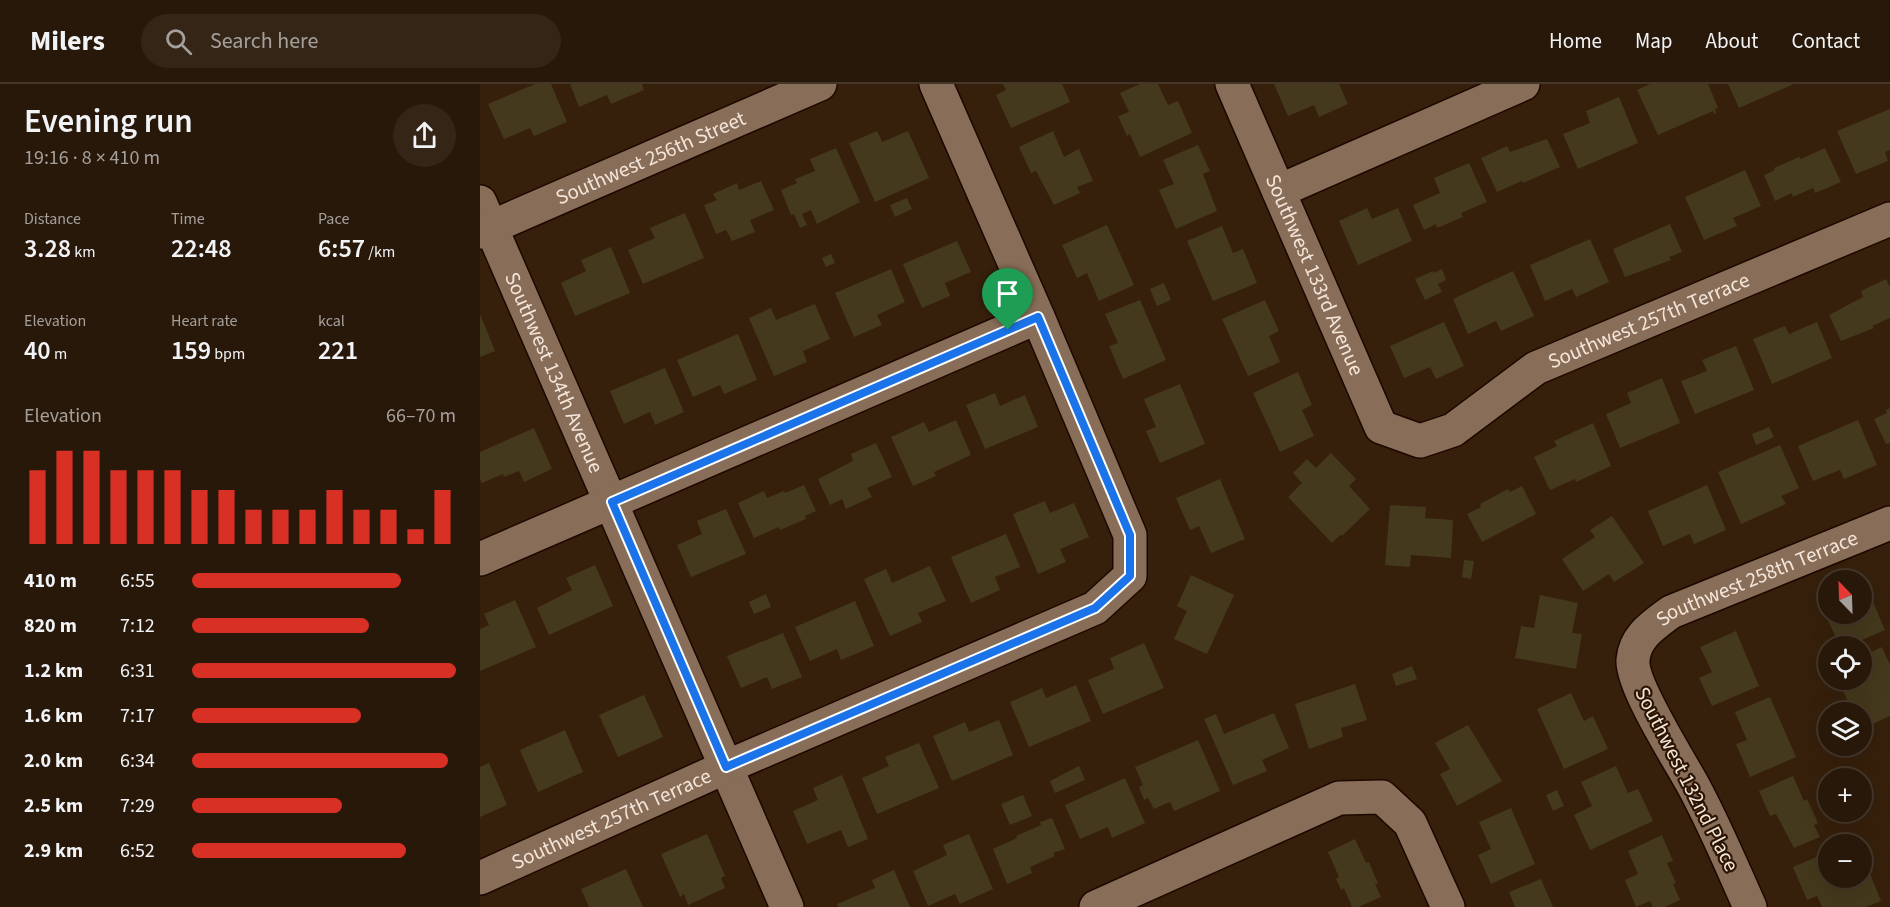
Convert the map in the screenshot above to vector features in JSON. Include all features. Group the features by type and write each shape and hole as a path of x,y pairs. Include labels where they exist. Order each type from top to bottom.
{"street":[{"name":"Southwest 256th Street","path":"484,220 820,84"},
{"path":"480,559 1038,317 936,84"},
{"name":"Southwest 133rd Avenue","path":"1232,84 1380,427 1420,441"},
{"path":"1279,191 1523,84"},
{"name":"Southwest 257th Terrace","path":"1420,441 1453,430 1536,368 1890,219"},
{"name":"Southwest 134th Avenue","path":"484,220 612,502 784,906"},
{"name":"Southwest 257th Terrace","path":"480,878 726,767 1095,608 1130,576 1130,535 1038,317"},
{"name":"Southwest 258th Terrace","path":"1635,649 1644,633 1671,612 1890,523"},
{"name":"Southwest 132nd Place","path":"1635,649 1633,662 1638,684 1695,789 1750,907"},
{"path":"1095,907 1133,900 1339,798 1382,797 1410,823 1448,907"}],"building":[{"path":"535,84 551,84 567,122 534,136 530,128 504,139 488,104"},
{"path":"570,84 642,84 644,90 611,104 607,95 579,107"},
{"path":"1003,84 1062,84 1070,102 1011,128 996,95 1006,90"},
{"path":"1140,84 1158,84 1168,105 1178,101 1192,133 1140,157 1130,134 1127,136 1118,116 1129,112 1120,93"},
{"path":"1274,84 1339,84 1348,104 1319,117 1314,105 1288,116"},
{"path":"1650,84 1708,84 1718,108 1715,109 1714,114 1713,111 1658,135 1637,90"},
{"path":"1728,84 1794,84 1739,108"},
{"path":"1619,97 1638,143 1578,169 1563,134 1590,123 1586,111"},
{"path":"1890,109 1890,150 1885,152 1888,161 1856,174 1837,131"},
{"path":"877,131 882,142 908,131 929,178 875,202 849,143"},
{"path":"1053,131 1064,157 1079,149 1093,181 1077,187 1080,193 1054,205 1036,171 1031,173 1019,147"},
{"path":"1547,139 1560,167 1497,192 1481,158 1507,146 1510,152"},
{"path":"1198,145 1210,171 1203,174 1217,211 1176,229 1159,190 1174,184 1163,160"},
{"path":"836,148 860,202 817,224 811,210 802,214 807,225 800,228 794,214 791,215 781,190 797,183 795,179 815,171 810,159"},
{"path":"1825,148 1841,182 1815,193 1813,188 1793,197 1792,193 1775,201 1764,175 1775,170 1774,168"},
{"path":"1469,163 1487,202 1461,213 1463,217 1437,228 1436,224 1424,230 1413,205 1440,193 1434,178"},
{"path":"1745,170 1761,206 1733,218 1737,226 1704,240 1685,197"},
{"path":"761,181 774,210 750,220 755,232 732,241 726,230 716,234 704,205 717,200 713,194 737,183 739,190"},
{"path":"907,198 912,209 895,217 890,205"},
{"path":"1367,208 1372,219 1398,208 1412,241 1358,265 1339,221"},
{"path":"685,213 704,258 643,284 628,250 655,238 650,228"},
{"path":"1670,224 1682,252 1669,257 1671,260 1625,277 1613,249"},
{"path":"1107,225 1134,285 1099,301 1087,273 1077,278 1062,245"},
{"path":"1222,226 1233,253 1243,249 1257,283 1213,301 1187,241"},
{"path":"1590,239 1609,282 1576,297 1572,289 1545,301 1530,265"},
{"path":"957,241 971,272 945,283 950,296 922,308 903,264"},
{"path":"611,247 630,293 575,316 561,283 586,271 581,260"},
{"path":"831,254 835,263 826,267 822,258"},
{"path":"891,269 905,302 877,315 882,325 854,337 835,293"},
{"path":"1442,269 1446,280 1438,284 1442,292 1425,300 1415,279"},
{"path":"1513,271 1534,316 1501,331 1496,321 1468,334 1453,299"},
{"path":"1886,279 1890,287 1890,318 1872,326 1874,328 1841,341 1829,315 1863,297 1861,291"},
{"path":"1164,283 1171,300 1157,306 1150,289"},
{"path":"1140,300 1166,360 1123,379 1109,346 1118,343 1105,314"},
{"path":"1265,300 1279,331 1269,336 1280,362 1248,376 1222,319"},
{"path":"815,304 830,339 803,351 807,362 774,376 749,318 771,308 776,320"},
{"path":"480,314 495,351 480,357"},
{"path":"1444,322 1464,366 1436,379 1430,367 1404,378 1390,346"},
{"path":"1817,322 1832,358 1772,384 1753,339 1785,326 1789,334"},
{"path":"738,334 757,380 724,394 720,385 693,397 677,360"},
{"path":"1736,346 1754,390 1695,414 1681,381 1707,371 1702,360"},
{"path":"665,368 684,412 655,425 650,412 624,424 610,391"},
{"path":"1298,372 1312,405 1302,410 1314,436 1280,452 1253,393"},
{"path":"1662,378 1680,423 1620,448 1606,414 1631,403 1627,393"},
{"path":"1180,384 1205,444 1160,463 1146,431 1156,427 1144,399"},
{"path":"995,393 1000,406 1025,395 1038,427 985,449 966,405"},
{"path":"1890,408 1890,443 1886,444 1874,419 1887,413 1886,410"},
{"path":"956,420 971,455 934,472 936,476 913,486 891,437 924,422 929,432"},
{"path":"1858,420 1877,465 1844,479 1840,470 1813,481 1798,446"},
{"path":"1593,423 1611,466 1576,482 1575,479 1550,490 1534,457 1557,446 1554,441"},
{"path":"1769,427 1774,437 1756,445 1752,434"},
{"path":"534,428 552,469 524,482 519,471 504,477 503,474 482,483 480,452"},
{"path":"876,443 892,477 867,488 872,497 846,509 842,499 830,505 818,479 853,461 851,454"},
{"path":"1780,445 1799,488 1781,496 1786,504 1741,524 1718,472"},
{"path":"1331,453 1356,479 1349,486 1370,509 1332,543 1288,497 1302,483 1293,473 1307,459 1316,468"},
{"path":"1220,479 1245,539 1211,553 1199,526 1190,530 1176,498"},
{"path":"804,485 816,511 805,516 806,519 754,538 738,503 764,491 767,498"},
{"path":"1707,485 1726,530 1694,544 1690,534 1663,546 1648,511"},
{"path":"1522,486 1536,514 1482,542 1467,514 1508,489 1510,492"},
{"path":"1045,501 1050,513 1074,503 1089,537 1060,549 1066,562 1038,574 1013,514"},
{"path":"1390,505 1426,507 1425,518 1453,520 1451,558 1411,555 1410,567 1385,565"},
{"path":"726,509 746,554 691,577 677,545 702,534 697,521"},
{"path":"1612,516 1644,563 1614,582 1609,574 1583,591 1562,559 1595,537 1590,530"},
{"path":"1006,534 1020,567 995,577 1000,590 971,603 951,557"},
{"path":"1464,560 1474,561 1471,579 1462,577"},
{"path":"595,565 613,606 549,635 537,608 572,590 566,578"},
{"path":"930,566 946,601 918,613 922,622 890,636 864,579 886,569 892,583"},
{"path":"1191,575 1234,595 1207,654 1174,639 1187,611 1177,606"},
{"path":"766,594 771,607 754,614 749,602"},
{"path":"1540,595 1578,603 1572,633 1582,634 1576,669 1515,658 1521,626 1534,628"},
{"path":"515,600 536,647 480,671 480,629 489,625 484,614"},
{"path":"855,601 874,646 841,660 837,649 810,661 795,627"},
{"path":"1873,602 1885,630 1871,636 1835,636 1830,624 1872,624"},
{"path":"1736,631 1759,686 1712,706 1699,678 1712,672 1700,647"},
{"path":"783,633 802,677 772,689 767,677 741,688 727,656"},
{"path":"1144,643 1164,688 1103,714 1088,680 1114,669 1110,658"},
{"path":"1882,647 1890,665 1890,716 1872,724 1872,702 1848,702 1843,690 1872,690 1872,652"},
{"path":"1412,666 1417,679 1396,686 1392,674"},
{"path":"1355,684 1367,720 1341,728 1343,737 1309,749 1295,704"},
{"path":"1076,685 1091,721 1029,747 1010,702 1042,688 1046,698"},
{"path":"1571,693 1584,721 1593,716 1608,749 1564,769 1537,709"},
{"path":"644,695 663,737 618,757 599,715"},
{"path":"1770,697 1796,757 1750,777 1736,744 1747,740 1735,712"},
{"path":"1274,713 1289,748 1262,760 1267,771 1233,785 1204,719 1216,714 1224,734"},
{"path":"999,720 1013,755 952,781 933,736 965,722 969,732"},
{"path":"1468,725 1502,781 1457,806 1440,774 1450,769 1435,743"},
{"path":"565,730 583,772 538,792 520,750"},
{"path":"1198,740 1220,791 1174,811 1170,802 1154,809 1148,798 1144,800 1139,787 1143,785 1135,767"},
{"path":"919,743 939,788 877,814 862,778 889,766 885,757"},
{"path":"489,763 507,805 480,817 480,767"},
{"path":"1079,766 1085,780 1055,793 1050,781"},
{"path":"1616,766 1628,793 1638,789 1653,821 1590,850 1574,815 1592,806 1581,782"},
{"path":"842,775 868,839 848,847 841,830 807,844 793,811 818,800 813,788"},
{"path":"1793,776 1804,801 1807,799 1818,823 1814,825 1818,838 1794,848 1776,814 1770,816 1759,791"},
{"path":"1125,778 1145,823 1112,838 1108,827 1080,839 1065,805"},
{"path":"1557,790 1564,806 1553,811 1546,795"},
{"path":"1023,795 1032,816 1010,825 1001,804"},
{"path":"1511,808 1535,864 1491,884 1478,855 1491,849 1479,822"},
{"path":"1052,818 1065,849 1053,853 1055,856 1030,867 1032,873 1007,884 993,849 1041,825 1040,822"},
{"path":"707,834 725,876 721,878 725,888 688,905 684,894 680,897 661,854"},
{"path":"969,834 993,889 960,904 955,894 928,906 913,871 947,855 943,845"},
{"path":"1662,835 1673,861 1667,863 1676,883 1673,884 1680,900 1665,907 1653,907 1650,901 1636,907 1625,880 1638,874 1628,851"},
{"path":"1355,839 1366,863 1369,862 1381,897 1358,907 1352,907 1344,888 1341,890 1336,879 1339,877 1328,852"},
{"path":"1818,856 1818,888 1872,888 1872,879 1881,901 1866,907 1822,907 1817,896 1807,900 1793,867"},
{"path":"626,869 643,907 589,907 581,889"},
{"path":"894,870 910,907 838,907 837,904 875,888 872,880"},
{"path":"1541,879 1553,907 1515,907 1509,892"}],"route":[{"path":"1038,317 1130,535 1130,576 1095,608 726,767 612,502 1008,330 1038,317"}]}
